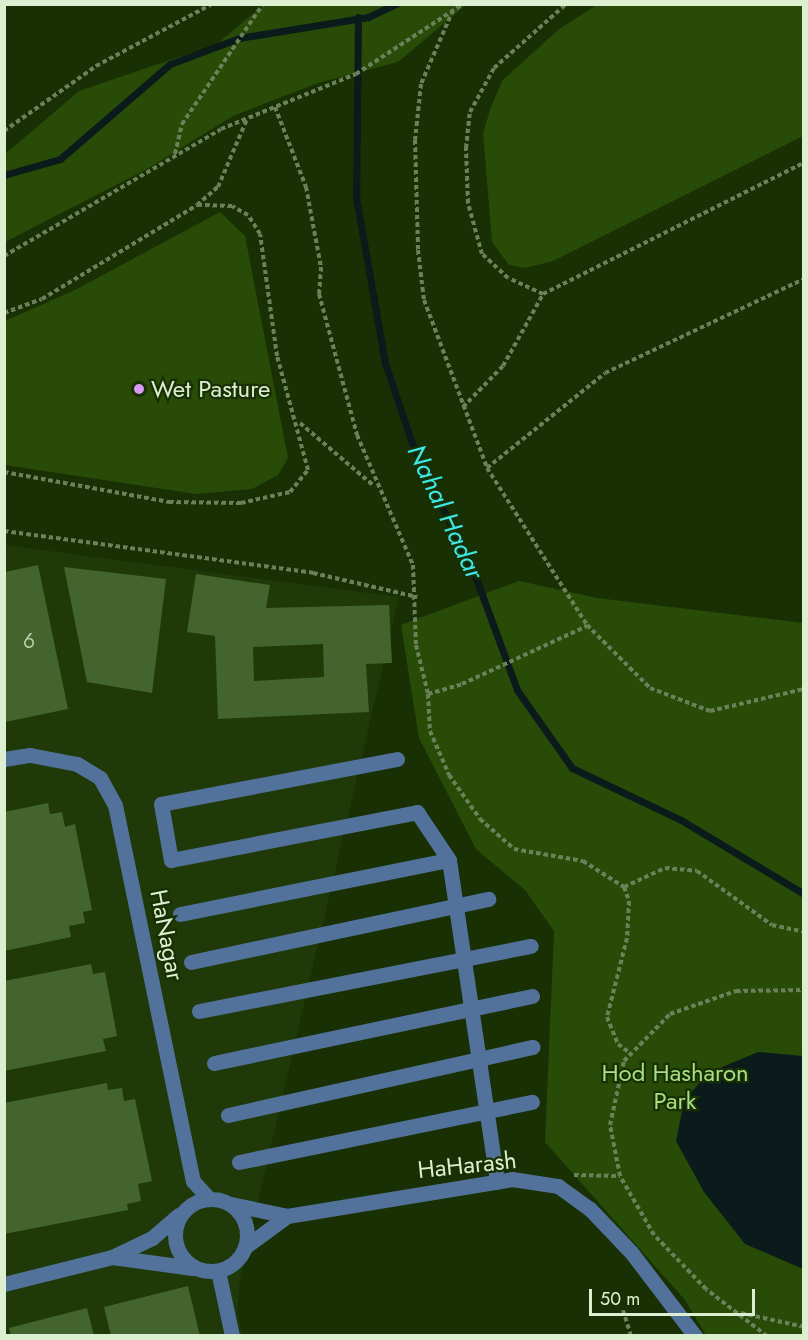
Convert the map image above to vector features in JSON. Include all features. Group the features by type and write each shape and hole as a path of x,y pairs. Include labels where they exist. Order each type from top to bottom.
{"street":[{"name":"HaNagar","path":"4,759 30,755 77,764 100,778 115,805 194,1181 209,1199"},
{"path":"397,759 161,804 171,860 417,812 449,860 497,1180"},
{"path":"180,914 449,860"},
{"path":"191,962 488,899"},
{"path":"199,1011 531,946"},
{"path":"214,1064 532,996"},
{"path":"228,1115 533,1047"},
{"path":"239,1162 532,1102"},
{"name":"HaHarash","path":"231,1204 287,1216 497,1180 558,1186 590,1209 695,1335"},
{"path":"4,1284 112,1257 152,1238 183,1211 209,1199 231,1204 245,1222 245,1247 240,1258 218,1271 112,1257"},
{"path":"183,1211 174,1237 180,1255 194,1268"},
{"name":"HaHarash","path":"245,1247 287,1216"},
{"path":"218,1271 232,1335"}],"path":[{"path":"4,131 96,66 212,4"},
{"path":"175,154 183,124 263,4"},
{"path":"4,256 175,154 247,119 356,74 463,4"},
{"path":"543,294 508,278 482,254 468,203 466,148 470,112 494,68 566,4"},
{"path":"453,10 421,84 415,194 424,300 488,468 561,580 587,626 650,688 710,711 804,689"},
{"path":"275,107 306,187 321,267 320,294 376,487 416,580 416,645 428,694 429,731 449,775 480,819 514,849 583,861 624,886 629,901 627,938 607,1017 618,1044 630,1053"},
{"path":"4,313 42,299 197,205 218,188 247,119"},
{"path":"463,407 503,366 543,294 804,163"},
{"path":"4,472 168,502 241,502 290,492 308,470 299,423 277,356 260,234 248,215 232,206 197,205"},
{"path":"488,468 605,373 804,279"},
{"path":"299,423 376,487"},
{"path":"4,531 313,573 417,597"},
{"path":"428,694 476,677 587,626"},
{"path":"624,886 665,868 697,871 772,925 804,932"},
{"path":"767,1335 680,1265 642,1218 620,1176 610,1125 616,1084 630,1053 670,1014 700,1000 736,991 804,990"},
{"path":"623,1310 631,1335"},
{"path":"740,1313 804,1327"}],"shaded area":[{"path":"4,545 399,597 240,1279 237,1310 242,1335 5,1335"},
{"path":"758,1052 803,1056 803,1269 745,1244 704,1192 676,1141 684,1101 708,1073"}],"green space":[{"path":"263,5 466,5 398,62 318,83 233,116 149,168 5,242 5,154 79,91 217,44"},
{"path":"597,5 803,5 803,136 553,261 525,268 509,265 492,242 483,133 491,107 502,81 559,29"},
{"name":"Wet Pasture","path":"220,212 245,236 288,458 278,475 252,489 196,494 5,465 5,321 75,290"},
{"name":"Hod Hasharon Park","path":"519,581 597,598 803,623 803,1335 706,1335 685,1300 545,1142 554,931 525,890 476,849 419,738 401,625"}],"building":[{"path":"38,565 68,709 5,722 5,572"},
{"path":"64,567 166,579 152,693 87,682"},
{"path":"196,574 270,585 266,608 389,605 392,663 366,664 369,712 218,719 215,636 187,632","holes":["323,644 324,677 254,681 253,647"]},
{"path":"48,803 50,814 62,812 65,827 75,824 92,910 83,912 85,923 69,926 71,937 4,951 4,812"},
{"path":"91,964 93,974 105,972 117,1036 103,1039 106,1051 4,1071 4,981"},
{"path":"107,1083 108,1090 122,1088 124,1101 135,1099 152,1181 138,1184 141,1201 127,1204 128,1210 4,1234 4,1103"},
{"path":"188,1286 200,1336 111,1336 104,1307"},
{"path":"87,1308 94,1336 11,1336 9,1328"}],"waterway":[{"path":"4,175 60,159 170,64 239,38 368,17 396,4"},
{"name":"Nahal Hadar","path":"358,17 356,197 385,363 412,443 477,581 517,690 572,768 681,820 804,894"}],"place":[{"name":"Wet Pasture","path":"139,389"}]}
